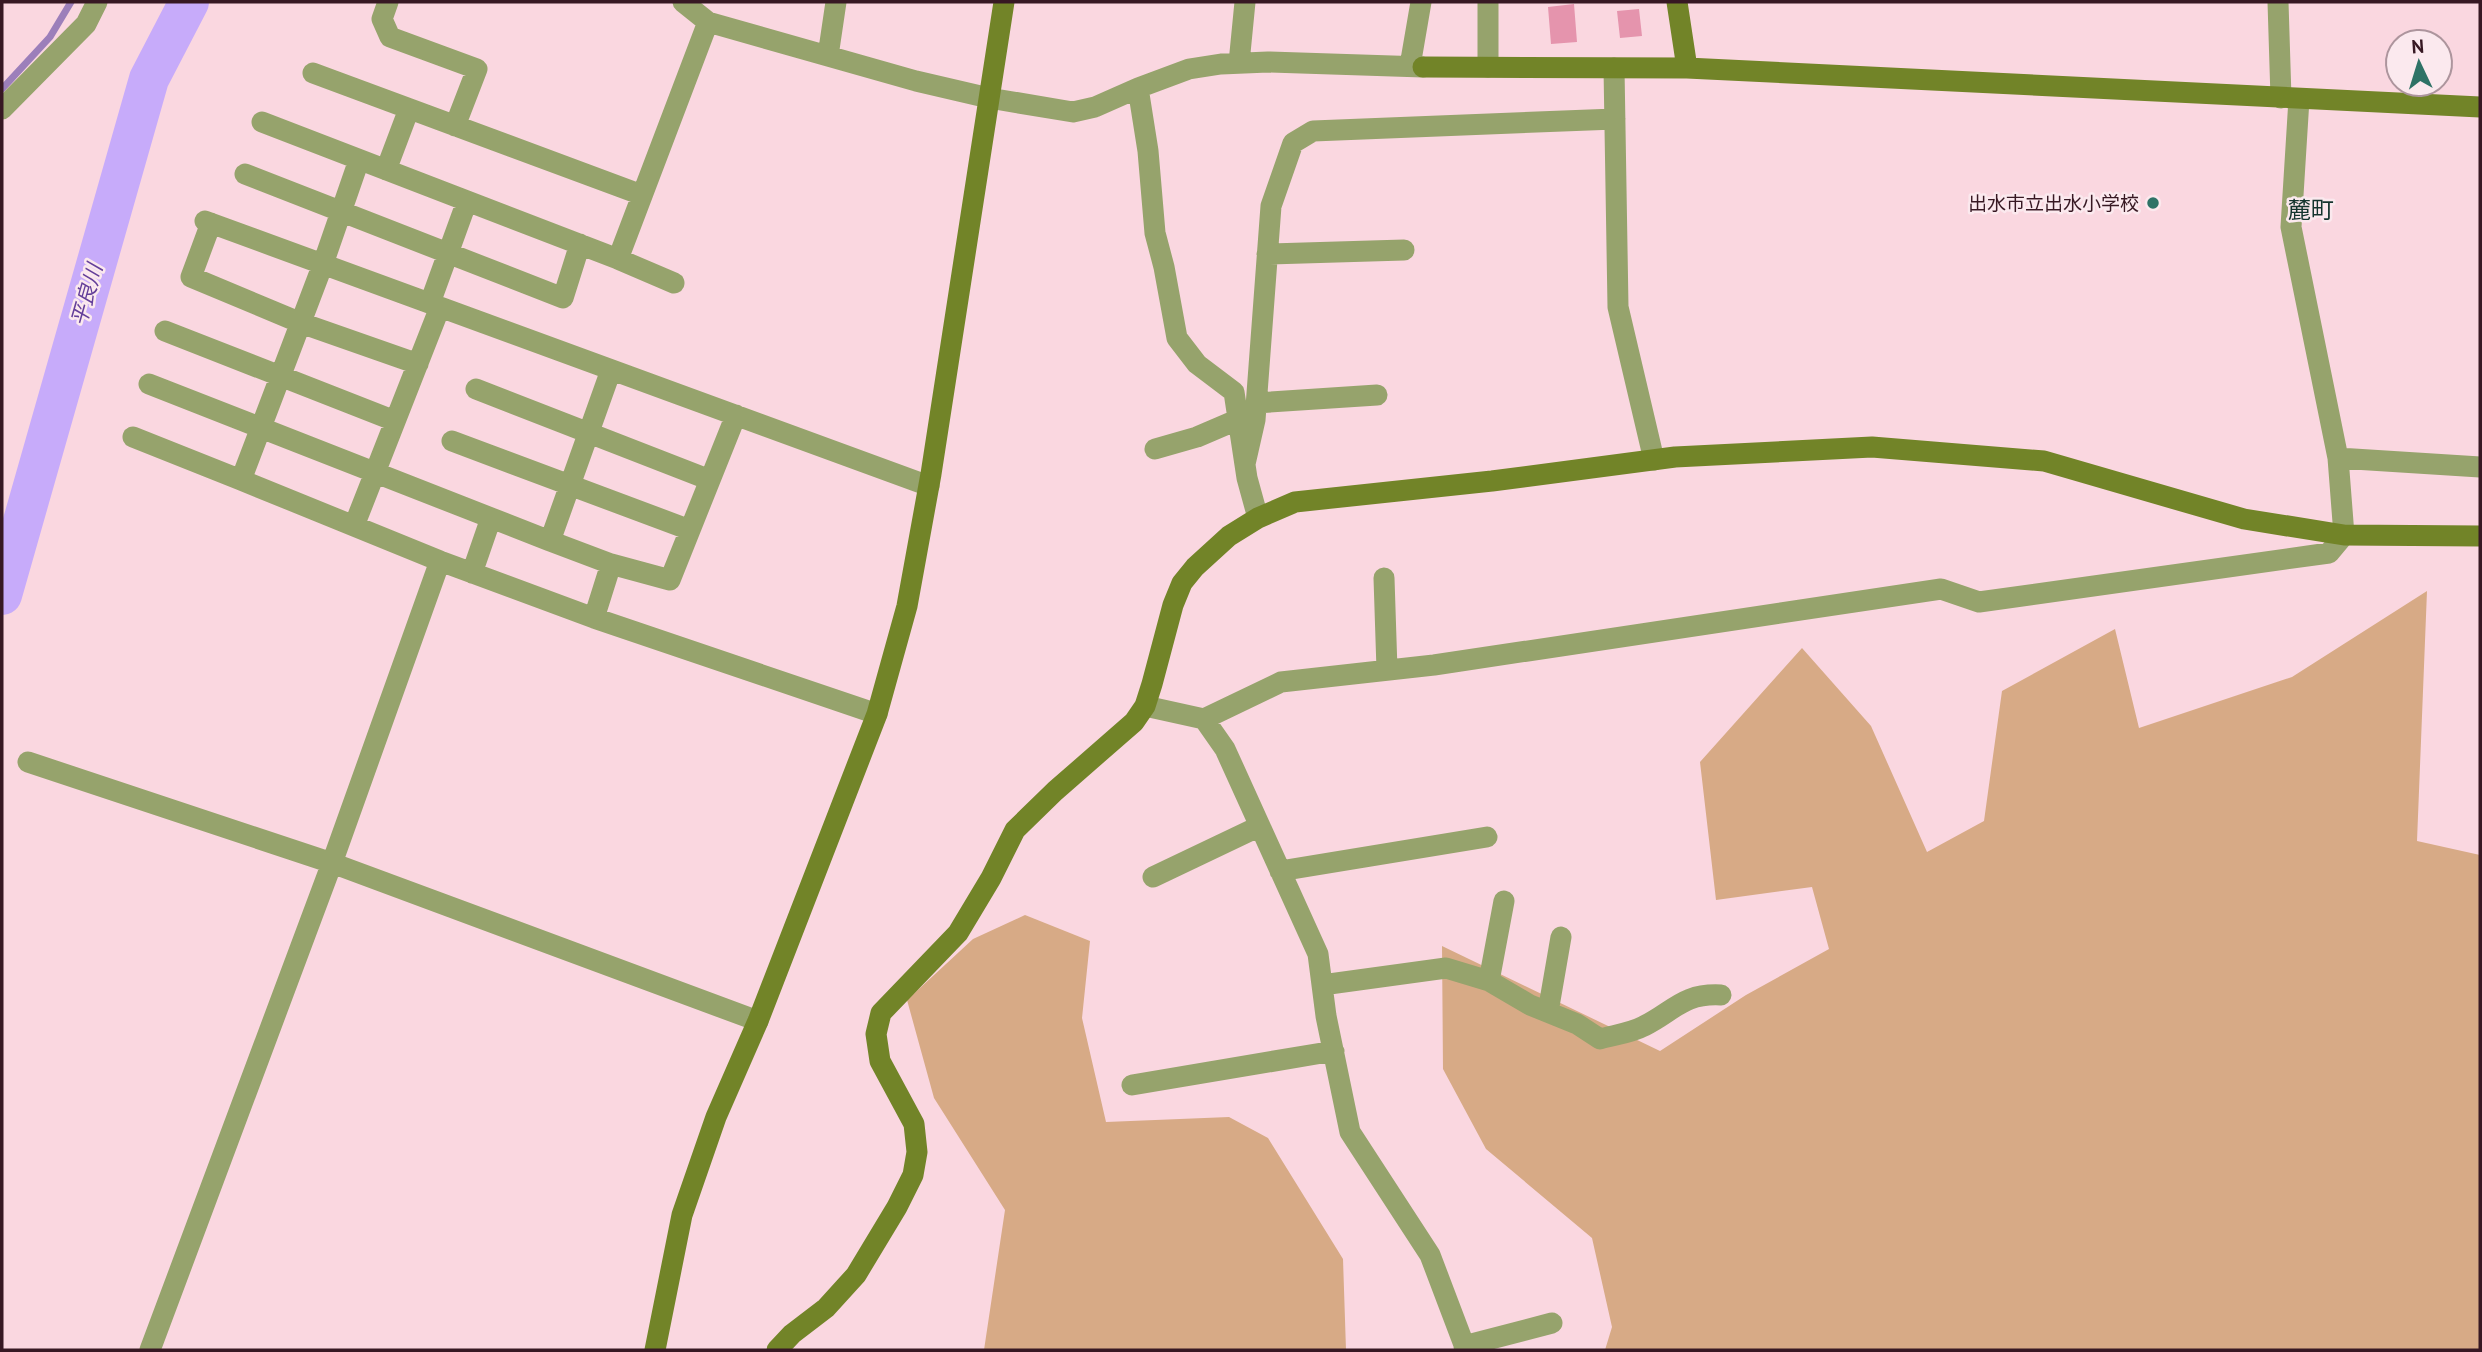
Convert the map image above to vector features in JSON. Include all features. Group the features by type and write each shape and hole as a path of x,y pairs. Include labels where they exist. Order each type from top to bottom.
{"street":[{"path":"2,109 86,23 97,2"},
{"path":"388,2 382,19 390,37 477,69 456,126"},
{"path":"683,2 708,22 916,81 989,98 1073,111 1095,107 1189,69 1239,63 1686,68 2480,107"},
{"path":"828,56 836,2"},
{"path":"655,1350 682,1215 716,1117 758,1021 877,714 907,606 929,486 1004,2"},
{"path":"1239,63 1245,2"},
{"path":"1417,67 1421,2"},
{"path":"1488,2 1488,67"},
{"path":"1677,2 1686,68"},
{"path":"1145,706 1205,719 1281,682 1434,665 1941,589 1979,602 2329,552 2344,535 2338,458 2291,227 2290,98 2278,2"},
{"path":"618,259 708,22"},
{"path":"1614,68 1618,307 1654,460"},
{"path":"313,73 642,195"},
{"path":"1138,88 1148,151 1154,233 1164,267 1177,338 1197,364 1234,392 1245,464 1258,518"},
{"path":"386,170 409,108"},
{"path":"1245,464 1255,420 1271,206 1293,143 1313,131 1615,119"},
{"path":"262,122 580,244 674,283"},
{"path":"241,480 323,264 359,160"},
{"path":"245,174 563,298 580,244"},
{"path":"354,526 418,365 448,253 467,201"},
{"path":"418,365 301,323 191,277 208,222 929,486"},
{"path":"1267,254 1405,250"},
{"path":"165,331 395,421"},
{"path":"550,541 611,370"},
{"path":"149,384 611,564 670,580 736,415"},
{"path":"476,389 710,480"},
{"path":"1256,403 1377,395"},
{"path":"1155,449 1197,437 1239,419"},
{"path":"134,437 439,561 594,618 877,714"},
{"path":"452,441 690,530"},
{"path":"777,1350 792,1334 826,1308 856,1275 913,1175 918,1152 914,1124 880,1060 877,1034 881,1013 958,933 991,878 1015,830 1134,722 1145,706 1173,605 1182,583 1195,567 1229,536 1258,518 1295,502 1654,460 1872,447 2044,461 2244,519 2344,535 2480,536"},
{"path":"2338,458 2480,467"},
{"path":"472,573 491,518"},
{"path":"150,1350 332,863 439,561"},
{"path":"594,618 611,564"},
{"path":"1384,578 1387,670"},
{"path":"1205,719 1225,749 1318,954 1350,1132 1430,1255 1465,1348 1552,1323"},
{"path":"28,762 332,863 758,1021"},
{"path":"1153,877 1260,826"},
{"path":"1280,871 1487,836"},
{"path":"1489,981 1504,901"},
{"path":"1548,1012 1561,937"},
{"path":"1322,985 1446,968 1489,981 1530,1005 1577,1024 1600,1040 1643,1027 1674,1005 1703,994 1721,995"},
{"path":"1132,1085 1334,1051"}],"shaded area":[{"path":"2427,591 2417,841 2480,855 2480,1350 1605,1350 1612,1327 1592,1238 1486,1149 1443,1069 1442,946 1660,1051 1746,995 1829,949 1812,887 1716,900 1700,762 1802,648 1871,726 1927,852 1984,821 2002,691 2115,629 2139,728 2292,677"},
{"path":"1025,915 1090,941 1082,1018 1106,1122 1229,1117 1268,1138 1343,1259 1346,1350 984,1350 1005,1210 934,1098 907,1000 973,939"}],"building":[{"path":"1574,4 1577,42 1551,44 1548,7"},
{"path":"1639,9 1642,36 1620,38 1617,11"}],"waterway":[{"path":"2,89 50,37 71,2"},
{"name":"平良川","path":"2,595 149,79 189,2"}],"place":[{"name":"出水市立出水小学校","path":"2153,203"}],"district":[{"name":"麓町","path":"2311,210"}]}
